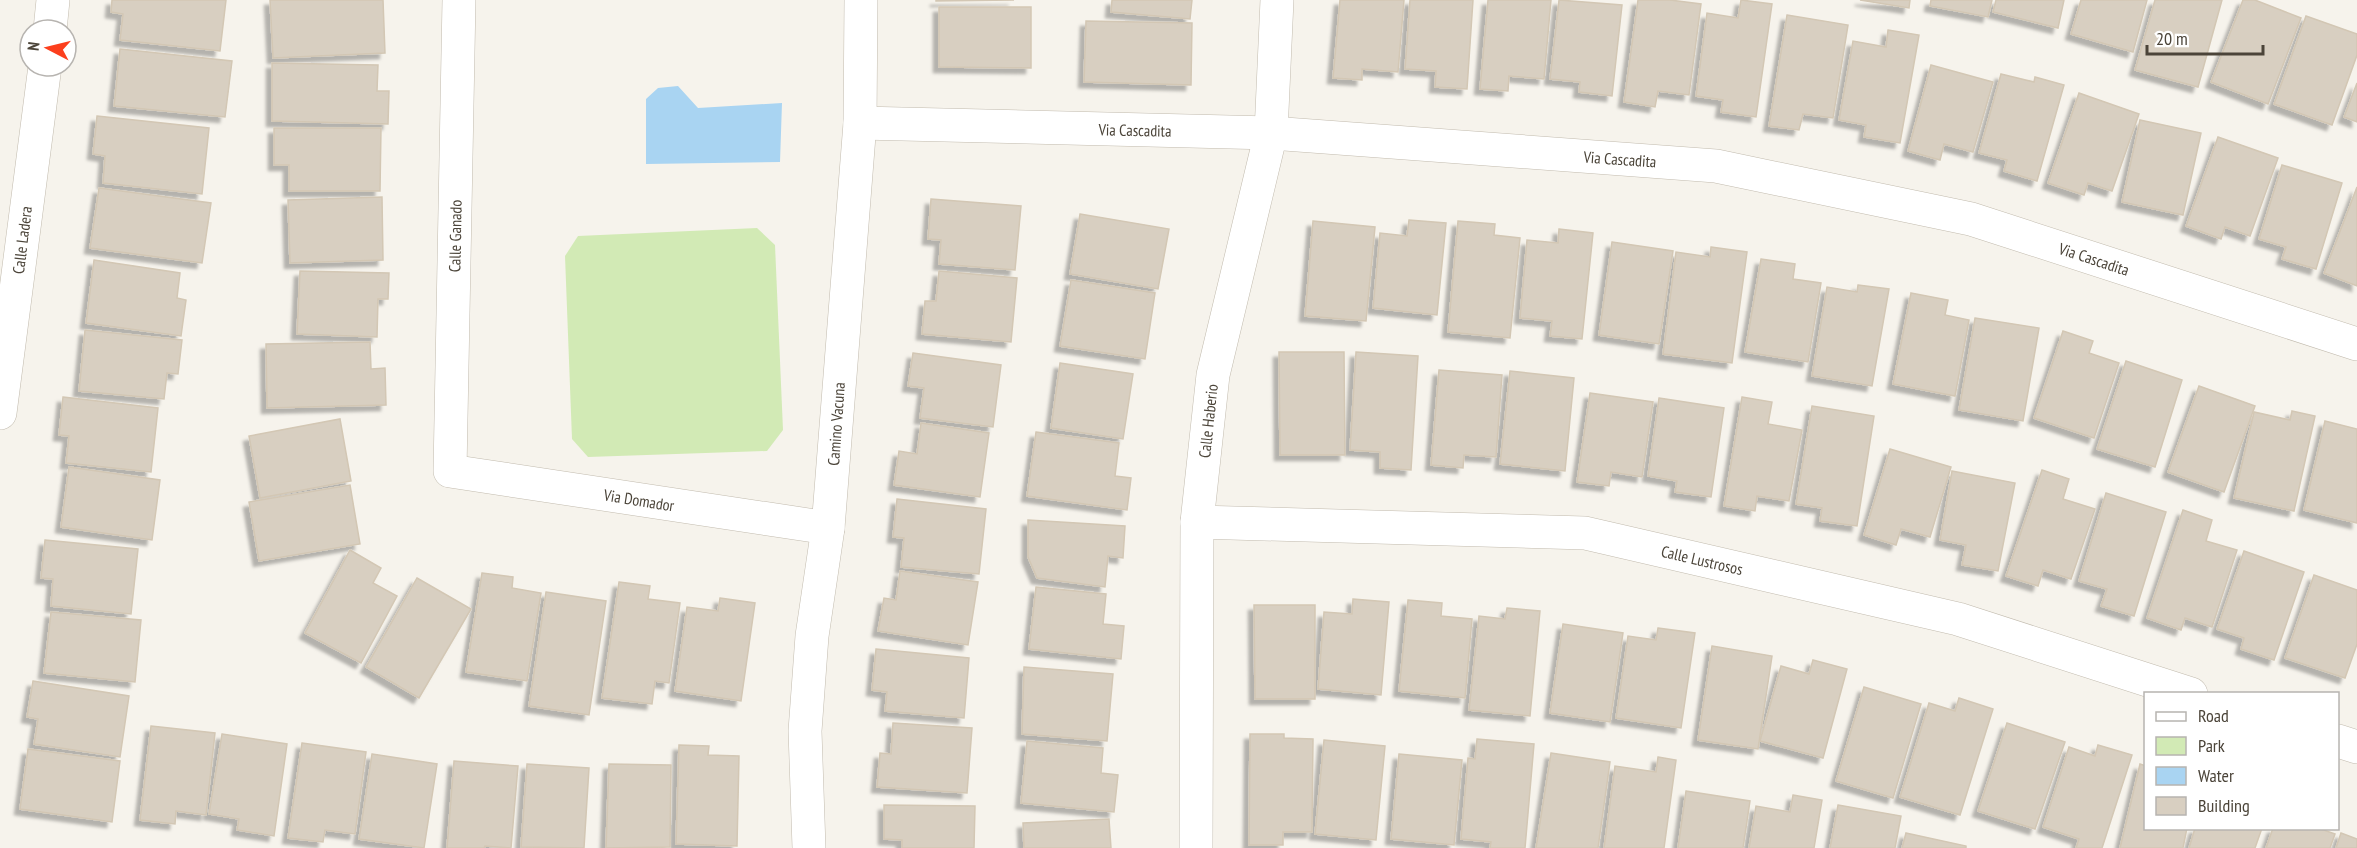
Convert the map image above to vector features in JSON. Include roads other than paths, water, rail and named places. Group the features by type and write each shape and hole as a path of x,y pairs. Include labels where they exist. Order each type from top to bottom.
{"street":[{"path":"51,18 53,0"},
{"name":"Calle Ganado","path":"450,471 459,0"},
{"name":"Camino Vacuna","path":"809,848 805,731 812,636 828,528 860,123 861,0"},
{"name":"Calle Haberio","path":"1196,848 1197,522 1214,375 1271,133 1277,0"},
{"name":"Calle Ladera","path":"0,413 43,78"},
{"name":"Via Cascadita","path":"860,123 1271,133 1716,166 1971,219 2357,344"},
{"name":"Via Domador","path":"450,471 828,528"},
{"name":"Calle Lustrosos","path":"1197,522 1585,533 1958,619 2188,692"},
{"path":"2339,742 2357,747"}],"water":[{"path":"678,86 698,108 782,103 780,162 646,164 646,99 658,88"}]}
